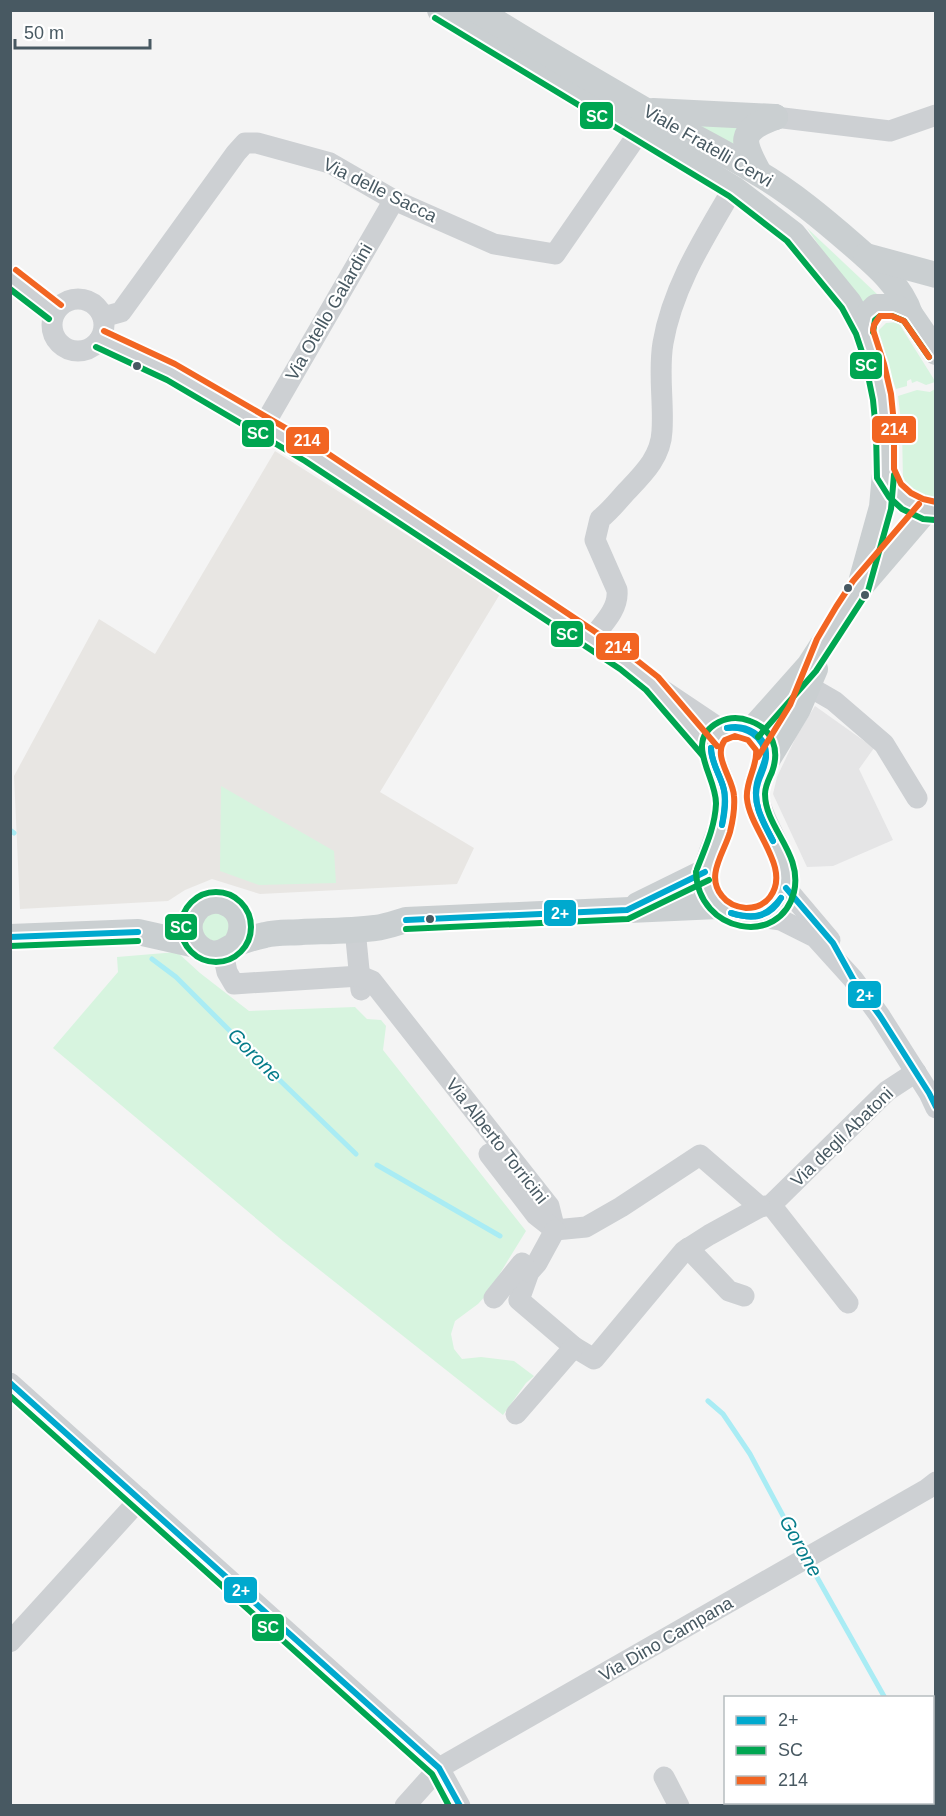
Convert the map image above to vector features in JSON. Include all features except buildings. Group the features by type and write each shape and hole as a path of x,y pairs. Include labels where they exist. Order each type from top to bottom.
{"main road":[{"name":"Viale Fratelli Cervi","path":"440,10 644,121 759,173 818,215 865,255 904,301 936,352"},
{"name":"Viale Fratelli Cervi","path":"477,10 644,121 793,234 849,303 864,330 874,359 882,399 885,431 882,507 860,587"},
{"path":"644,121 775,117"},
{"path":"759,173 746,148 747,135 758,123 775,117"},
{"path":"865,255 936,276"},
{"path":"864,330 867,316 876,307 904,301 912,275 936,276"},
{"path":"751,731 809,666 860,587 931,511 906,502 896,492 885,474"},
{"path":"766,762 766,747 758,735 751,731 735,727 716,741 725,793 725,811 721,830 705,872 707,892 718,906 733,914 759,917 768,914 781,899 786,888 787,876 784,863 761,817 755,793 757,781 766,762 798,709 825,643"},
{"path":"627,910 705,872"},
{"path":"196,945 192,937 190,921 197,908 213,901 228,903 242,921 240,938 229,949"},
{"path":"10,938 138,932 196,945 208,952 229,949 266,934 377,928 406,920 718,906"}],"street":[{"path":"498,10 516,35"},
{"path":"775,117 890,131 936,115"},
{"name":"Via delle Sacca","path":"103,317 121,312 245,143 257,143 330,163 394,200 494,244 555,254 644,121"},
{"path":"592,638 615,608 618,598 617,590 595,540 597,527 600,519 650,466 659,450 662,432 663,344 672,307 691,260 734,189"},
{"name":"Via Otello Galardini","path":"264,425 394,200"},
{"path":"10,277 55,312"},
{"path":"81,299 94,305 103,317 103,332 100,339 89,349 75,351 61,346 53,334 51,326 55,312 66,302 81,299"},
{"path":"100,339 171,372 310,453 592,638 652,682 716,741"},
{"path":"808,686 834,701 884,744 917,798"},
{"path":"786,888 833,943 853,979"},
{"path":"759,917 781,920 815,937 853,979 880,1016 929,1093 936,1108"},
{"name":"Via Alberto Torricini","path":"355,929 361,990 536,1215 555,1230"},
{"path":"229,949 227,972 234,984 360,976"},
{"name":"Via Alberto Torricini","path":"360,976 372,981 549,1206 555,1230"},
{"name":"Via degli Abatoni","path":"555,1230 537,1263 529,1272 519,1300 574,1347 594,1359 688,1248 766,1206 887,1091 916,1072"},
{"path":"555,1230 586,1227 700,1155 766,1206 848,1303"},
{"path":"505,1173 497,1180 526,1216"},
{"path":"688,1248 729,1291 744,1296"},
{"path":"494,1298 522,1263 529,1272"},
{"path":"516,1414 574,1347"},
{"path":"10,1383 439,1768 460,1806"},
{"name":"Via Dino Campana","path":"405,1806 439,1768 799,1563 936,1482"},
{"path":"10,1642 140,1499"},
{"path":"664,1777 679,1806"}],"shaded area":[{"path":"275,451 500,594 380,792 474,848 457,884 260,894 212,879 185,890 168,901 20,909 14,776 99,619 155,654"},
{"path":"815,706 874,748 859,769 893,840 833,866 807,867 773,794 777,777 796,737"}],"green space":[{"path":"689,120 753,121 745,156"},
{"path":"807,228 878,295 860,305"},
{"path":"898,322 935,382 926,385 917,381 912,383 911,379 907,381 907,386 896,389 875,334 886,323"},
{"path":"935,389 935,500 916,493 903,482 902,429 898,396 917,390 930,392"},
{"path":"221,786 334,851 336,883 259,885 220,871"},
{"path":"218,911 230,920 228,935 216,942 203,937 201,919"},
{"path":"177,952 249,1011 355,1007 367,1019 381,1020 386,1026 383,1050 526,1231 488,1293 478,1304 455,1321 451,1334 454,1349 462,1359 481,1357 514,1361 534,1376 526,1383 503,1415 283,1241 53,1048 118,972 117,957"},
{"path":"935,1695 935,1779 934,1696"}],"waterway":[{"name":"Gorone","path":"10,830 14,833"},
{"name":"Gorone","path":"152,959 176,977 356,1154"},
{"name":"Gorone","path":"377,1165 500,1236"},
{"name":"Gorone","path":"708,1401 723,1414 750,1454 804,1555"},
{"name":"Gorone","path":"809,1563 884,1696"}],"transit line":[{"name":"SC","path":"435,18 729,196 787,241 842,308 856,334 865,361 873,400 877,478 889,497 902,509 923,519 935,520"},
{"name":"214","path":"16,270 61,305"},
{"name":"SC","path":"10,289 49,319"},
{"name":"SC","path":"873,332 875,320 880,316 892,316 904,321 929,357"},
{"name":"214","path":"929,357 904,321 892,316 880,316 873,330 891,394 894,469 901,484 911,493 936,502"},
{"name":"214","path":"104,331 175,364 315,445 630,655 658,677 717,746"},
{"name":"SC","path":"96,347 167,380 305,461 620,669 646,690 703,756"},
{"name":"SC","path":"758,737 816,671 868,591 891,509 894,475"},
{"name":"214","path":"758,757 790,705 817,639 836,607 853,581 919,504"},
{"name":"SC","path":"696,872 700,893 710,909 724,920 740,926 757,926 773,921 786,910 794,892 793,865 771,818 765,794 774,764 775,748 764,729 746,720 738,718 723,720 708,730 703,739 704,760 716,804 712,829 697,869"},
{"name":"2+","path":"727,728 741,728 754,733 763,742 766,756"},
{"name":"2+","path":"727,728 747,730 752,733 761,742 766,756"},
{"name":"214","path":"735,736 748,740 756,750 747,799 755,823 773,861 776,874 775,886 770,897 763,904 750,908 736,906 727,901 717,888 715,881 717,864 730,832 734,805 733,789 721,753 725,740 735,736"},
{"name":"2+","path":"711,748 712,758 725,795 722,825"},
{"name":"2+","path":"711,748 724,790 722,825"},
{"name":"2+","path":"766,756 756,798 757,806 773,841"},
{"name":"2+","path":"766,756 757,783 756,798 757,806 773,841"},
{"name":"2+","path":"406,920 627,910 705,872"},
{"name":"SC","path":"406,929 628,919 709,880"},
{"name":"2+","path":"786,888 833,943 853,979 880,1016 936,1107"},
{"name":"SC","path":"209,892 223,892 236,898 245,907 251,920 251,927 249,940 241,952 223,962 209,962 196,956 187,947 181,934 181,920 187,907 196,898 209,892"},
{"name":"2+","path":"731,913 747,916 759,915 765,913 781,898"},
{"name":"2+","path":"731,913 760,916 772,910 781,898"},
{"name":"2+","path":"10,937 138,932"},
{"name":"SC","path":"10,946 138,941"},
{"name":"2+","path":"10,1383 439,1768 460,1806"},
{"name":"SC","path":"10,1396 432,1774 449,1806"}]}
